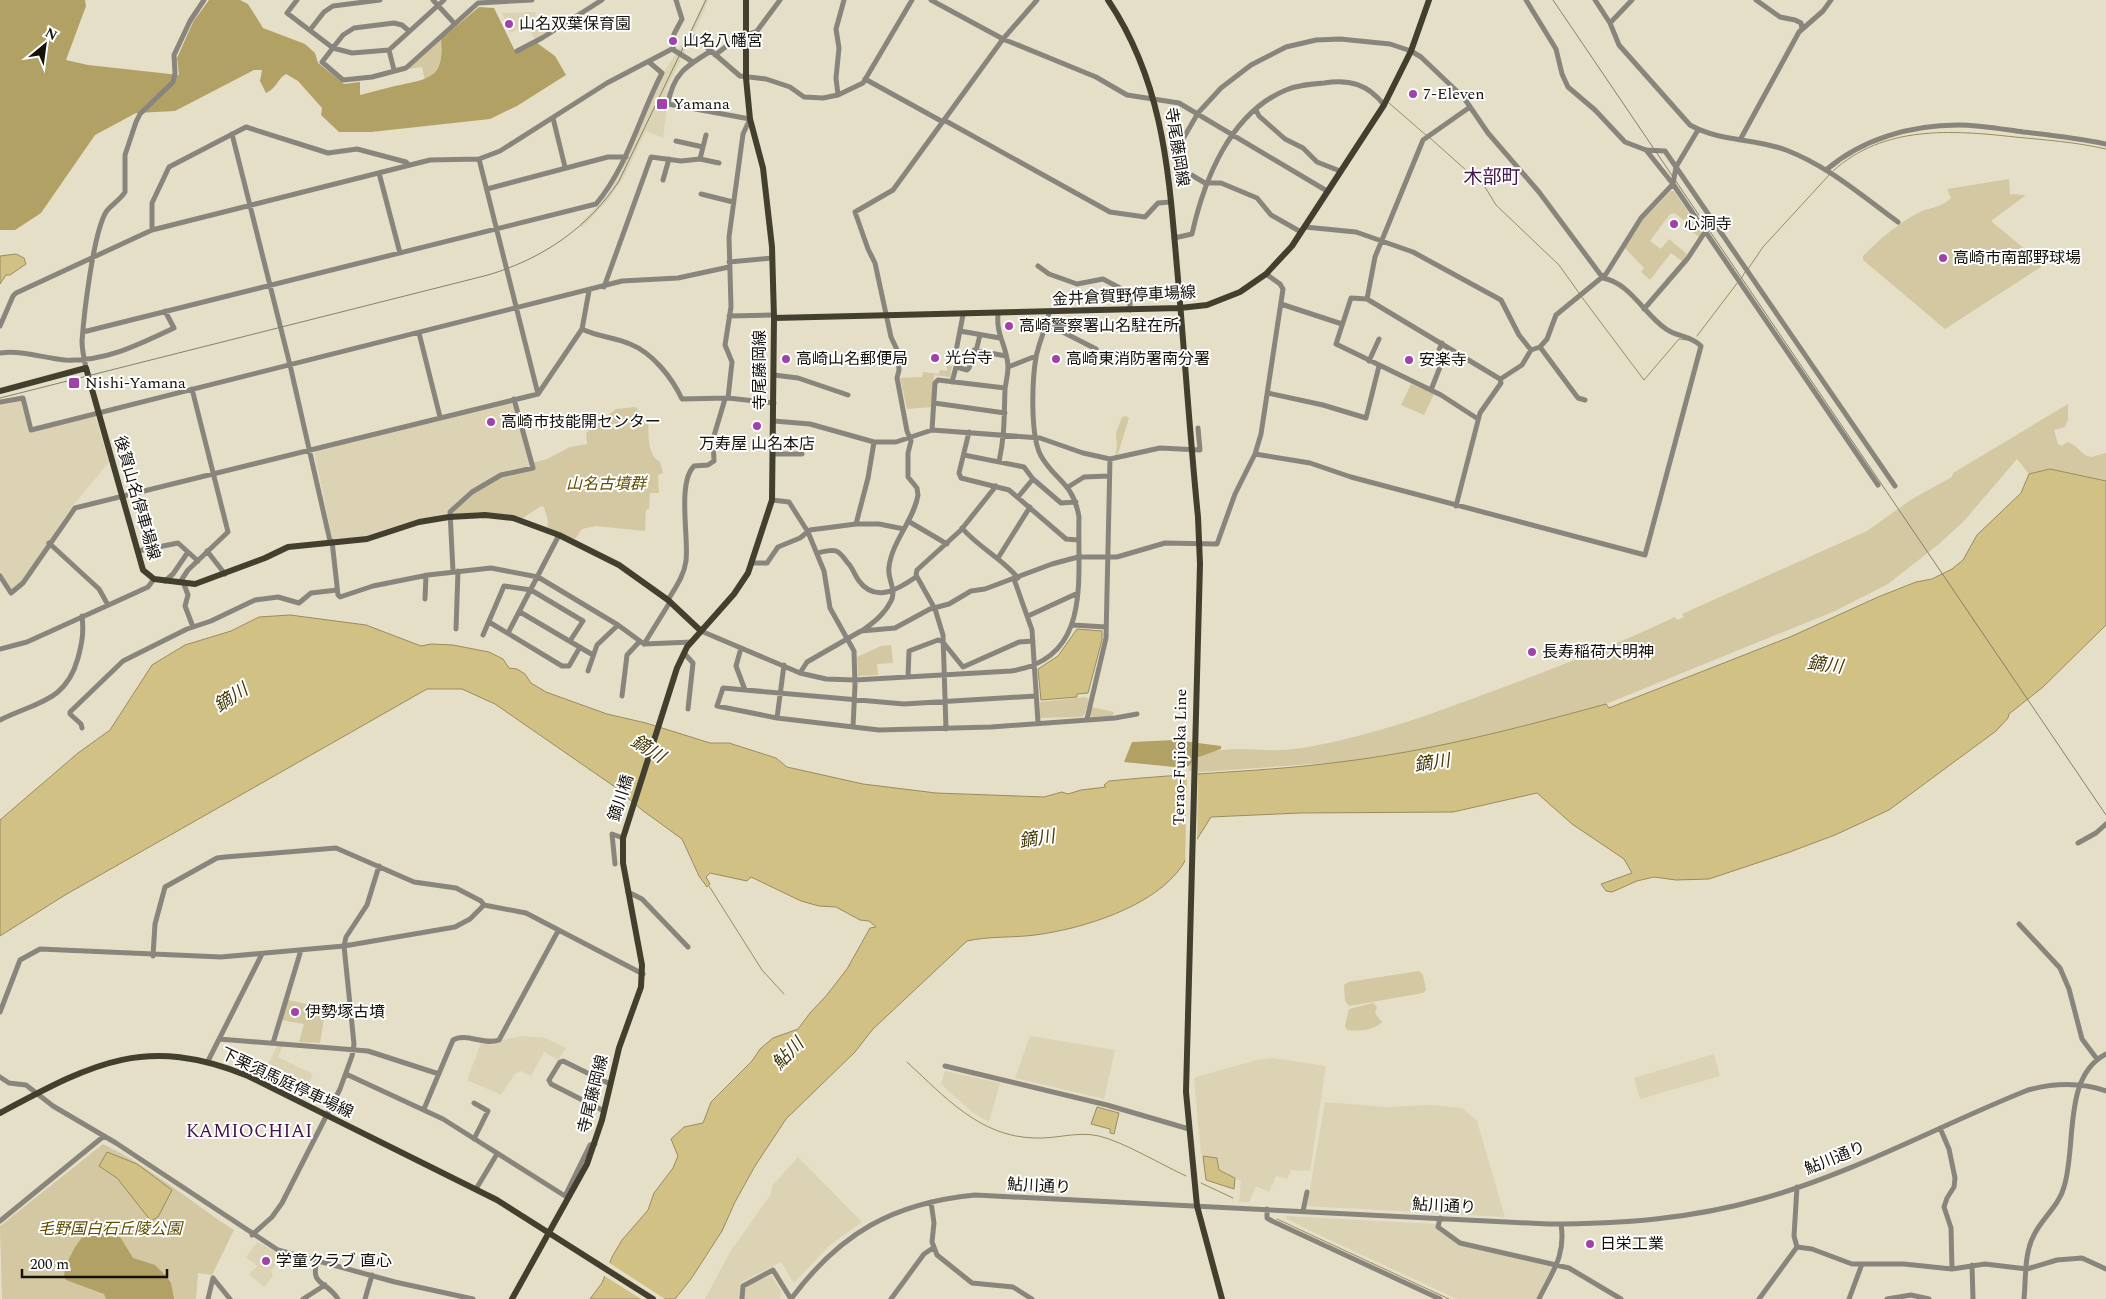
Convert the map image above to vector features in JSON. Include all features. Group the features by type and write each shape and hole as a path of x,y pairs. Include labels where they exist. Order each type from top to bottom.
{"main road":[{"name":"寺尾藤岡線","path":"663,711 684,653 741,586 752,563 772,500 774,317 772,258 766,186 750,119 746,78 746,0"},
{"name":"寺尾藤岡線","path":"1108,0 1128,34 1155,100 1162,132 1171,202 1180,308"},
{"name":"金井倉賀野停車場線","path":"774,317 886,317 1180,308 1219,301 1240,292 1266,274 1280,261 1384,105 1411,51 1428,0"},
{"name":"Terao-Fujioka Line","path":"1180,308 1199,544 1200,584 1194,707 1186,1092 1197,1206"},
{"path":"0,391 86,368"},
{"name":"後賀山名停車場線","path":"86,368 145,574 154,579 182,583 204,582 288,547 331,541 367,539 419,522 449,517 485,515 513,518 559,535 619,564 669,601 701,631"},
{"name":"鏑川橋","path":"623,837 663,711"},
{"name":"寺尾藤岡線","path":"550,1233 579,1182 595,1144 619,1048 639,998 643,974 623,863 623,837"},
{"name":"下栗須馬庭停車場線","path":"0,1113 98,1065 122,1059 168,1055 208,1061 248,1076 476,1189 550,1233"},
{"path":"1197,1206 1222,1299"},
{"path":"512,1299 550,1233 652,1299"}],"street":[{"path":"86,368 83,332 93,258 107,211 125,192 125,155 136,122 140,114 172,82 175,72 174,54 190,21 204,0"},
{"path":"297,0 287,13 333,48 346,53 389,50 444,0"},
{"path":"310,30 324,12 333,6 380,0"},
{"path":"433,0 455,24"},
{"path":"409,31 394,23 354,28 343,35 322,62 340,79 372,77 410,65 478,3 532,0"},
{"path":"517,51 542,38 602,0"},
{"path":"673,49 674,34 682,19 676,0"},
{"path":"622,696 627,654 642,643 669,601 682,576 686,561 684,507 688,473 694,466 708,465 714,462 713,439 727,398 732,362 724,345 729,316 729,237 743,134 750,119 668,104 675,79 693,62 736,39 757,31 780,0"},
{"path":"838,96 836,78 839,48 836,29 844,0"},
{"path":"695,37 740,76 766,79 784,84 808,98 819,99 838,96 856,88 866,79 912,0"},
{"path":"931,0 1003,39 1096,77 1127,95 1179,103 1327,191"},
{"path":"800,672 807,662 861,631 882,616 892,599 894,591 889,581 888,566 918,495 917,488 908,477 908,453 911,441 898,378 898,352 891,337 875,263 855,212 893,190 1003,39 1037,0"},
{"path":"1526,0 1556,49 1562,74 1568,86 1596,110 1625,142 1646,150 1665,151 1895,486"},
{"path":"1595,0 1610,23 1620,45 1682,118 1698,130 1786,150 1826,170 1898,222"},
{"path":"1610,23 1632,0"},
{"path":"1756,0 1780,17 1801,23 1802,29"},
{"path":"1740,140 1802,29 1824,11 1831,0"},
{"path":"1255,454 1310,463 1351,477 1456,506 1645,555 1700,346 1690,337 1668,331 1618,282 1603,278 1539,192 1488,133 1470,107 1448,81 1411,51 1390,44 1340,39 1297,43 1279,50 1241,71 1220,88 1198,113 1176,151 1178,167 1205,184 1221,183 1257,198 1271,215 1303,229 1356,232 1381,243 1413,252 1501,300 1519,335 1531,350"},
{"path":"0,326 16,293 152,230 430,160 479,159 500,151 607,83 673,49"},
{"path":"673,49 693,62"},
{"path":"389,50 394,70"},
{"path":"83,332 596,204 609,188 626,157 647,102 662,73 649,62"},
{"path":"866,79 1113,213 1145,217 1158,203 1171,202"},
{"path":"1174,238 1192,234 1205,184 1233,134 1256,110 1269,100 1287,90 1300,86 1345,81 1353,82 1370,90 1384,105"},
{"path":"1367,299 1375,256 1412,162 1423,140 1470,107"},
{"path":"1256,110 1259,116 1285,139 1303,148 1317,162 1340,171"},
{"path":"553,118 565,167"},
{"path":"1826,170 1842,157 1872,141 1917,128 1956,125 2071,136 2106,144"},
{"path":"152,230 152,203 169,167 232,134 250,127 328,153 357,149 406,162 409,166"},
{"path":"1500,379 1522,365 1531,350 1540,347 1551,332 1556,315 1603,278 1641,218 1673,184 1676,167 1698,130"},
{"path":"232,134 310,450 331,541 337,590 340,597 373,586 426,575 491,568 538,577 618,625 642,643 692,642"},
{"path":"700,159 706,135"},
{"path":"676,141 703,147"},
{"path":"1646,150 1673,184 1878,485"},
{"path":"487,189 608,157 626,157"},
{"path":"604,287 651,157 681,161 700,159 719,162"},
{"path":"479,159 515,310 538,394"},
{"path":"663,180 669,159"},
{"path":"379,174 400,253"},
{"path":"701,194 733,202"},
{"path":"1644,309 1688,258 1706,232"},
{"path":"0,402 22,398 31,430 515,310 622,281 678,278 729,265 772,258"},
{"path":"1038,266 1049,274 1077,284 1103,279 1111,282 1130,297 1130,310"},
{"path":"861,631 895,628 935,608 949,604 971,591 985,589 1052,564 1078,557 1106,558 1125,555 1165,543 1217,544 1235,494 1255,454 1262,428 1283,286 1266,274"},
{"path":"0,576 11,593 23,584 75,508 538,394 582,329 590,291"},
{"path":"1478,419 1431,390 1336,344 1351,298 1367,299 1500,379"},
{"path":"1281,304 1342,324"},
{"path":"0,353 34,353 63,360 84,360 123,352 174,328 165,311"},
{"path":"701,631 800,672 826,679 855,680 1011,671 1034,665 1054,653 1073,625 1078,593 1078,540 1076,502 1068,487 1043,460 1034,437 1036,356 1049,313"},
{"path":"998,314 997,328 1008,366 1005,388 1005,435 999,462"},
{"path":"956,351 963,315"},
{"path":"729,316 774,317"},
{"path":"1047,324 1096,349"},
{"path":"582,329 597,336 629,343 640,350 662,367 682,399 727,398 774,403"},
{"path":"960,331 1000,338"},
{"path":"420,333 440,417"},
{"path":"976,351 980,335"},
{"path":"1369,361 1379,339"},
{"path":"1431,390 1440,367 1439,350 1442,343"},
{"path":"1540,347 1578,398 1584,400"},
{"path":"952,382 956,367 967,370 972,352 1006,356"},
{"path":"1008,366 1036,356"},
{"path":"1268,393 1323,404 1366,418 1379,366"},
{"path":"774,375 798,378 848,395"},
{"path":"1456,506 1478,419 1501,383 1500,379"},
{"path":"932,430 935,383 938,380 1005,388"},
{"path":"192,389 228,532 188,570 182,579 188,595 185,606 193,627"},
{"path":"456,629 456,571 449,517 450,512 472,492 501,475 533,468 514,399"},
{"path":"934,403 1005,414"},
{"path":"774,421 810,424 874,442 896,442 909,436 932,430 1034,437 1058,443 1083,453 1110,459 1160,448 1200,450 1198,428"},
{"path":"969,432 959,473 961,478 1003,486 1066,539 1078,540"},
{"path":"856,524 868,478 874,442"},
{"path":"774,454 802,454"},
{"path":"964,455 1024,467 1033,478 1061,503 1076,502"},
{"path":"1087,719 1105,643 1108,476 1110,459"},
{"path":"1068,487 1084,477 1108,476"},
{"path":"1018,497 1033,478"},
{"path":"817,553 836,551 854,568 859,581 869,590 882,593 894,591 916,576 918,570 962,528 996,486"},
{"path":"772,500 789,502 808,532 826,581 830,608 854,651 855,700 853,727"},
{"path":"998,558 1030,507"},
{"path":"908,522 947,544"},
{"path":"752,563 767,563 778,546 810,530 856,524 879,524 904,529"},
{"path":"962,528 989,554 1008,565 1016,578 1028,616 1033,641 1038,722"},
{"path":"508,633 559,535"},
{"path":"50,543 99,590 108,605"},
{"path":"138,551 178,543 198,561"},
{"path":"165,581 173,574 188,552"},
{"path":"207,552 225,574"},
{"path":"425,599 426,575"},
{"path":"916,576 935,608 943,635 946,729"},
{"path":"0,649 27,642 148,587 154,579"},
{"path":"483,635 504,586 531,590 583,621 570,642"},
{"path":"82,728 81,724 70,712 124,661 193,627 211,621 255,600 278,598 299,603 311,593 337,590"},
{"path":"1028,616 1078,593"},
{"path":"520,612 593,655"},
{"path":"0,720 51,697 70,681 83,644 82,616"},
{"path":"489,622 562,666 569,666 580,647"},
{"path":"588,671 597,645 618,625"},
{"path":"1073,625 1106,627"},
{"path":"908,677 909,651 938,640 942,641 963,668 1019,642 1033,641"},
{"path":"741,648 736,666 745,690"},
{"path":"684,653 693,662 688,709"},
{"path":"776,718 784,665"},
{"path":"1036,696 904,704 723,688 717,706 776,718 879,730 946,729 1115,718 1137,714"},
{"path":"2078,843 2096,834 2106,824"},
{"path":"615,864 612,834 623,837"},
{"path":"154,956 155,924 165,887 217,858 332,847 414,882 456,888 481,901 484,905 526,913 643,974"},
{"path":"252,1234 272,1217 282,1203 327,1116 346,1074 354,1050 344,946 349,932 367,905 379,866"},
{"path":"628,892 642,899 688,947"},
{"path":"0,1012 20,960 40,950 154,956 221,957 344,946 454,926 470,919 484,905"},
{"path":"2018,924 2060,968 2069,989 2082,1039 2097,1059"},
{"path":"424,1109 455,1038 492,1042 499,1040 558,931"},
{"path":"272,1043 301,950"},
{"path":"208,1061 262,954"},
{"path":"219,1039 371,1052 439,1074"},
{"path":"2024,1299 2030,1246 2033,1236 2058,1201 2064,1188 2069,1167 2074,1112 2084,1073 2097,1059 2106,1054"},
{"path":"604,1111 551,1084 549,1080 560,1062 563,1061 610,1084"},
{"path":"945,1066 1106,1105 1189,1129"},
{"path":"346,1074 424,1109 565,1196 590,1145 595,1144"},
{"path":"0,1077 9,1083 26,1085 53,1106 104,1136 278,1250 473,1299"},
{"name":"鮎川通り","path":"791,1299 818,1265 857,1232 896,1212 931,1202 975,1195 1561,1224 1640,1222 1675,1218 1762,1199 1797,1187 2028,1090 2048,1085 2080,1085 2106,1091"},
{"path":"474,1103 488,1110 474,1139"},
{"path":"1940,1128 1949,1149 1955,1178 1954,1187 1944,1202 1951,1228 1952,1269"},
{"path":"0,1220 104,1136"},
{"path":"476,1189 497,1154"},
{"path":"1797,1187 1794,1236 1797,1247"},
{"path":"1303,1211 1307,1192"},
{"path":"931,1202 934,1223 933,1248 940,1259 972,1283 1013,1288 1032,1299"},
{"path":"1266,1209 1267,1218 1272,1221 1440,1299"},
{"path":"1440,1218 1438,1227 1460,1243 1482,1246 1530,1261 1569,1268 1621,1299"},
{"path":"1539,1299 1558,1265 1562,1234 1561,1224"},
{"path":"1797,1247 1812,1249 1852,1264 1904,1264 1952,1269 1972,1265 2027,1269 2057,1260 2082,1258 2106,1269"},
{"path":"1759,1299 1797,1247"},
{"path":"891,1299 924,1254 933,1248"},
{"path":"317,1260 314,1273 315,1278 325,1285 338,1299"},
{"path":"1849,1299 1862,1264"},
{"path":"1972,1265 1973,1299"},
{"path":"742,1299 743,1286 773,1270 791,1299"},
{"path":"364,1299 372,1275"},
{"path":"208,1299 213,1278 230,1299"},
{"path":"303,1299 325,1285"},
{"path":"1887,1299 1910,1297 1929,1299"}],"shaded area":[{"path":"704,0 708,0 703,14 666,90 669,92 663,138 646,131 625,175 609,199 582,228 580,224 606,196 621,173 664,72 692,28"},
{"path":"536,12 534,24 542,26 549,24 549,31 535,39 527,26 510,33 502,13"},
{"path":"22,400 30,432 95,416 109,462 71,508 22,581 12,589 4,582 0,571 0,404"},
{"path":"512,402 531,465 529,467 474,488 444,515 369,536 334,539 332,537 314,451"},
{"path":"522,1036 545,1038 566,1048 558,1060 544,1052 531,1076 521,1071 515,1074 501,1095 467,1080 481,1043 494,1045 502,1040"},
{"path":"1030,1036 1115,1050 1104,1099 1015,1078"},
{"path":"277,1046 283,1046 278,1057 313,1074 304,1094 299,1092 297,1094 291,1091 292,1088 278,1081 277,1083 263,1075"},
{"path":"1714,1054 1720,1076 1640,1099 1634,1078"},
{"path":"1273,1058 1326,1066 1310,1171 1291,1170 1287,1179 1276,1176 1269,1192 1256,1186 1249,1202 1239,1202 1241,1181 1220,1170 1218,1158 1201,1155 1194,1079 1257,1060"},
{"path":"945,1071 1000,1083 989,1122 972,1112 941,1084"},
{"path":"1325,1102 1386,1107 1432,1105 1462,1108 1477,1121 1505,1217 1307,1206"},
{"path":"798,1157 862,1222 830,1245 794,1283 781,1262 740,1283 740,1299 705,1299 730,1252 771,1194 772,1186"},
{"path":"1286,1216 1437,1224 1459,1244 1553,1267 1536,1299 1457,1299 1315,1233 1287,1219"},
{"name":"学童クラブ 直心","path":"257,1242 285,1256 271,1270 273,1276 264,1287 249,1274 257,1266 246,1257"},
{"path":"771,1275 781,1291 780,1299 744,1299 744,1291 747,1286"}],"green space":[{"path":"0,0 85,0 86,6 66,60 88,65 179,75 177,58 193,22 209,0 240,0 248,4 263,28 305,44 315,53 318,63 344,84 360,82 360,95 425,79 432,75 437,70 440,62 442,52 441,39 479,7 494,8 516,53 537,43 555,56 566,75 517,106 490,119 371,132 339,132 321,115 322,108 298,81 286,74 266,93 260,81 262,70 254,70 175,111 136,113 95,135 41,213 15,230 0,230"},
{"path":"441,39 442,52 440,63 435,72 425,81 422,67 408,69"},
{"path":"2009,179 2010,194 2026,195 1991,221 2044,265 1945,329 1863,260 1863,256 1869,250 1909,218 1947,202 1951,198 1947,189"},
{"path":"1671,191 1674,191 1702,233 1700,238 1675,213 1670,214 1650,241 1661,249 1669,239 1687,254 1682,261 1671,253 1650,280 1641,272 1644,268 1625,248 1642,221"},
{"path":"947,366 952,366 950,377 934,375 932,407 907,409 900,378 922,377 923,372 939,374 940,370 947,371"},
{"path":"1411,384 1434,394 1424,415 1401,405"},
{"path":"2068,404 2068,420 2065,427 2054,430 2058,444 2062,446 2067,442 2071,443 2091,457 2106,453 2106,481 2050,469 2029,474 2017,459 1964,521 1939,544 1888,584 1835,611 1606,704 1445,746 1341,762 1188,773 1191,763 1199,757 1221,750 1302,748 1359,736 1404,723 1562,665 1675,617 1677,620 1684,617 1682,614 1867,531 1912,499 1952,477 1953,473"},
{"name":"山名古墳群","path":"636,407 645,422 648,419 650,448 652,454 660,462 663,473 658,475 659,493 650,493 649,509 646,510 645,531 596,526 582,529 575,539 547,527 548,521 544,507 541,506 523,518 478,512 452,515 472,495 500,477 535,469 533,463 547,459 570,447 587,444 586,433 616,409"},
{"path":"1126,416 1129,418 1118,454 1115,455 1117,447 1116,433 1122,417"},
{"path":"891,645 893,663 877,664 878,675 858,676 857,657 881,646"},
{"path":"1085,697 1089,699 1085,714 1082,717 1040,718 1040,702"},
{"path":"1091,707 1114,712 1113,716 1092,717 1089,714"},
{"path":"1175,740 1221,746 1221,749 1196,758 1189,766 1174,767 1124,762 1132,742"},
{"path":"1419,971 1423,975 1426,990 1423,993 1349,1006 1345,1001 1344,985 1348,982"},
{"path":"288,1000 311,1005 311,1008 325,1012 320,1043 299,1042 304,1024 281,1020"},
{"path":"1373,1003 1377,1007 1375,1013 1382,1022 1366,1030 1347,1030 1345,1026 1349,1009"},
{"name":"毛野国白石丘陵公園","path":"103,1144 154,1174 234,1230 212,1275 198,1273 196,1299 2,1299 0,1226"},
{"path":"109,1219 133,1258 155,1265 167,1277 171,1283 174,1299 106,1299 104,1294 66,1280 64,1276 73,1250 93,1227"}],"water":[{"path":"16,254 24,258 26,264 10,275 6,275 0,284 0,256"},
{"path":"2050,469 2106,481 2106,625 2043,687 2009,714 2008,718 1996,731 1889,810 1835,835 1709,879 1676,880 1654,877 1637,881 1612,892 1606,891 1601,884 1632,873 1624,859 1572,824 1537,793 1453,812 1300,813 1211,817 1183,864 1170,880 1136,904 1116,914 1054,932 967,941 873,1029 855,1052 786,1119 755,1166 735,1202 722,1231 691,1279 675,1299 590,1299 602,1283 612,1257 622,1240 648,1210 654,1193 673,1168 678,1156 671,1139 684,1127 703,1123 711,1102 752,1061 760,1049 773,1038 798,1029 847,969 870,928 876,927 869,921 860,920 836,907 819,906 801,901 751,877 747,881 710,873 706,877 710,884 707,887 699,876 682,839 642,810 615,787 495,704 462,689 427,689 65,895 0,936 0,820 78,753 110,730 152,665 185,645 231,631 259,617 290,615 366,625 421,646 431,644 453,645 489,652 503,659 509,668 517,669 525,674 531,683 546,692 607,714 646,723 710,743 729,743 776,758 787,767 863,784 936,793 1044,797 1062,792 1068,794 1081,790 1106,787 1104,785 1109,781 1282,768 1408,752 1540,722 1606,704 1609,708 1790,637 1878,597 1916,582 1932,579 1952,569 1963,560 1977,535 2021,493 2029,474"},
{"path":"1077,629 1102,631 1102,640 1088,693 1077,694 1077,697 1041,700 1038,669 1058,656"},
{"path":"1097,1107 1119,1113 1114,1134 1110,1133 1110,1129 1091,1124"},
{"path":"107,1152 137,1164 172,1190 158,1217 151,1221 117,1178 99,1166"},
{"path":"1203,1156 1217,1158 1219,1170 1235,1178 1234,1189 1206,1180"}],"pier":[{"path":"1198,770 1197,846 1185,866 1187,771"},
{"path":"608,1262 665,1299 641,1299 603,1275"}],"waterway":[{"path":"1389,103 1427,136"},
{"path":"1833,171 1853,156 1874,145 1896,138 1919,134 1967,133 2060,142 2106,149"},
{"path":"1430,138 1485,187 1496,205 1559,265 1579,293"},
{"path":"1748,269 1763,247 1830,174"},
{"path":"1741,279 1745,272"},
{"path":"1697,336 1738,282"},
{"path":"1581,296 1644,380 1679,339 1688,340"},
{"path":"709,886 762,970 784,994"},
{"path":"907,1062 965,1113 997,1131 1015,1136 1035,1138 1083,1134 1099,1136 1131,1148 1186,1176"},
{"path":"1201,1183 1233,1198"},
{"path":"1277,1219 1449,1299"}],"railway":[{"path":"0,398 488,275 545,251 562,240 593,213 619,181 706,0"},
{"path":"1553,0 2106,815"}],"place":[{"name":"山名双葉保育園","path":"509,24"},
{"name":"山名八幡宮","path":"673,41"},
{"name":"7-Eleven","path":"1413,94"},
{"name":"Yamana","path":"662,104"},
{"name":"心洞寺","path":"1674,224"},
{"name":"高崎市南部野球場","path":"1943,258"},
{"name":"高崎警察署山名駐在所","path":"1009,326"},
{"name":"光台寺","path":"935,358"},
{"name":"高崎山名郵便局","path":"786,359"},
{"name":"高崎東消防署南分署","path":"1056,359"},
{"name":"安楽寺","path":"1409,360"},
{"name":"Nishi-Yamana","path":"74,383"},
{"name":"高崎市技能開センター","path":"491,422"},
{"name":"万寿屋 山名本店","path":"757,426"},
{"name":"長寿稲荷大明神","path":"1532,652"},
{"name":"伊勢塚古墳","path":"295,1012"},
{"name":"日栄工業","path":"1590,1244"},
{"name":"学童クラブ 直心","path":"266,1261"}],"district":[{"name":"木部町","path":"1492,177"},
{"name":"KAMIOCHIAI","path":"249,1131"}],"water label":[{"name":"鏑川","path":"1825,665"},
{"name":"鏑川","path":"231,698"},
{"name":"鏑川","path":"648,749"},
{"name":"鏑川","path":"1432,763"},
{"name":"鏑川","path":"1037,839"},
{"name":"鮎川","path":"788,1054"}]}
